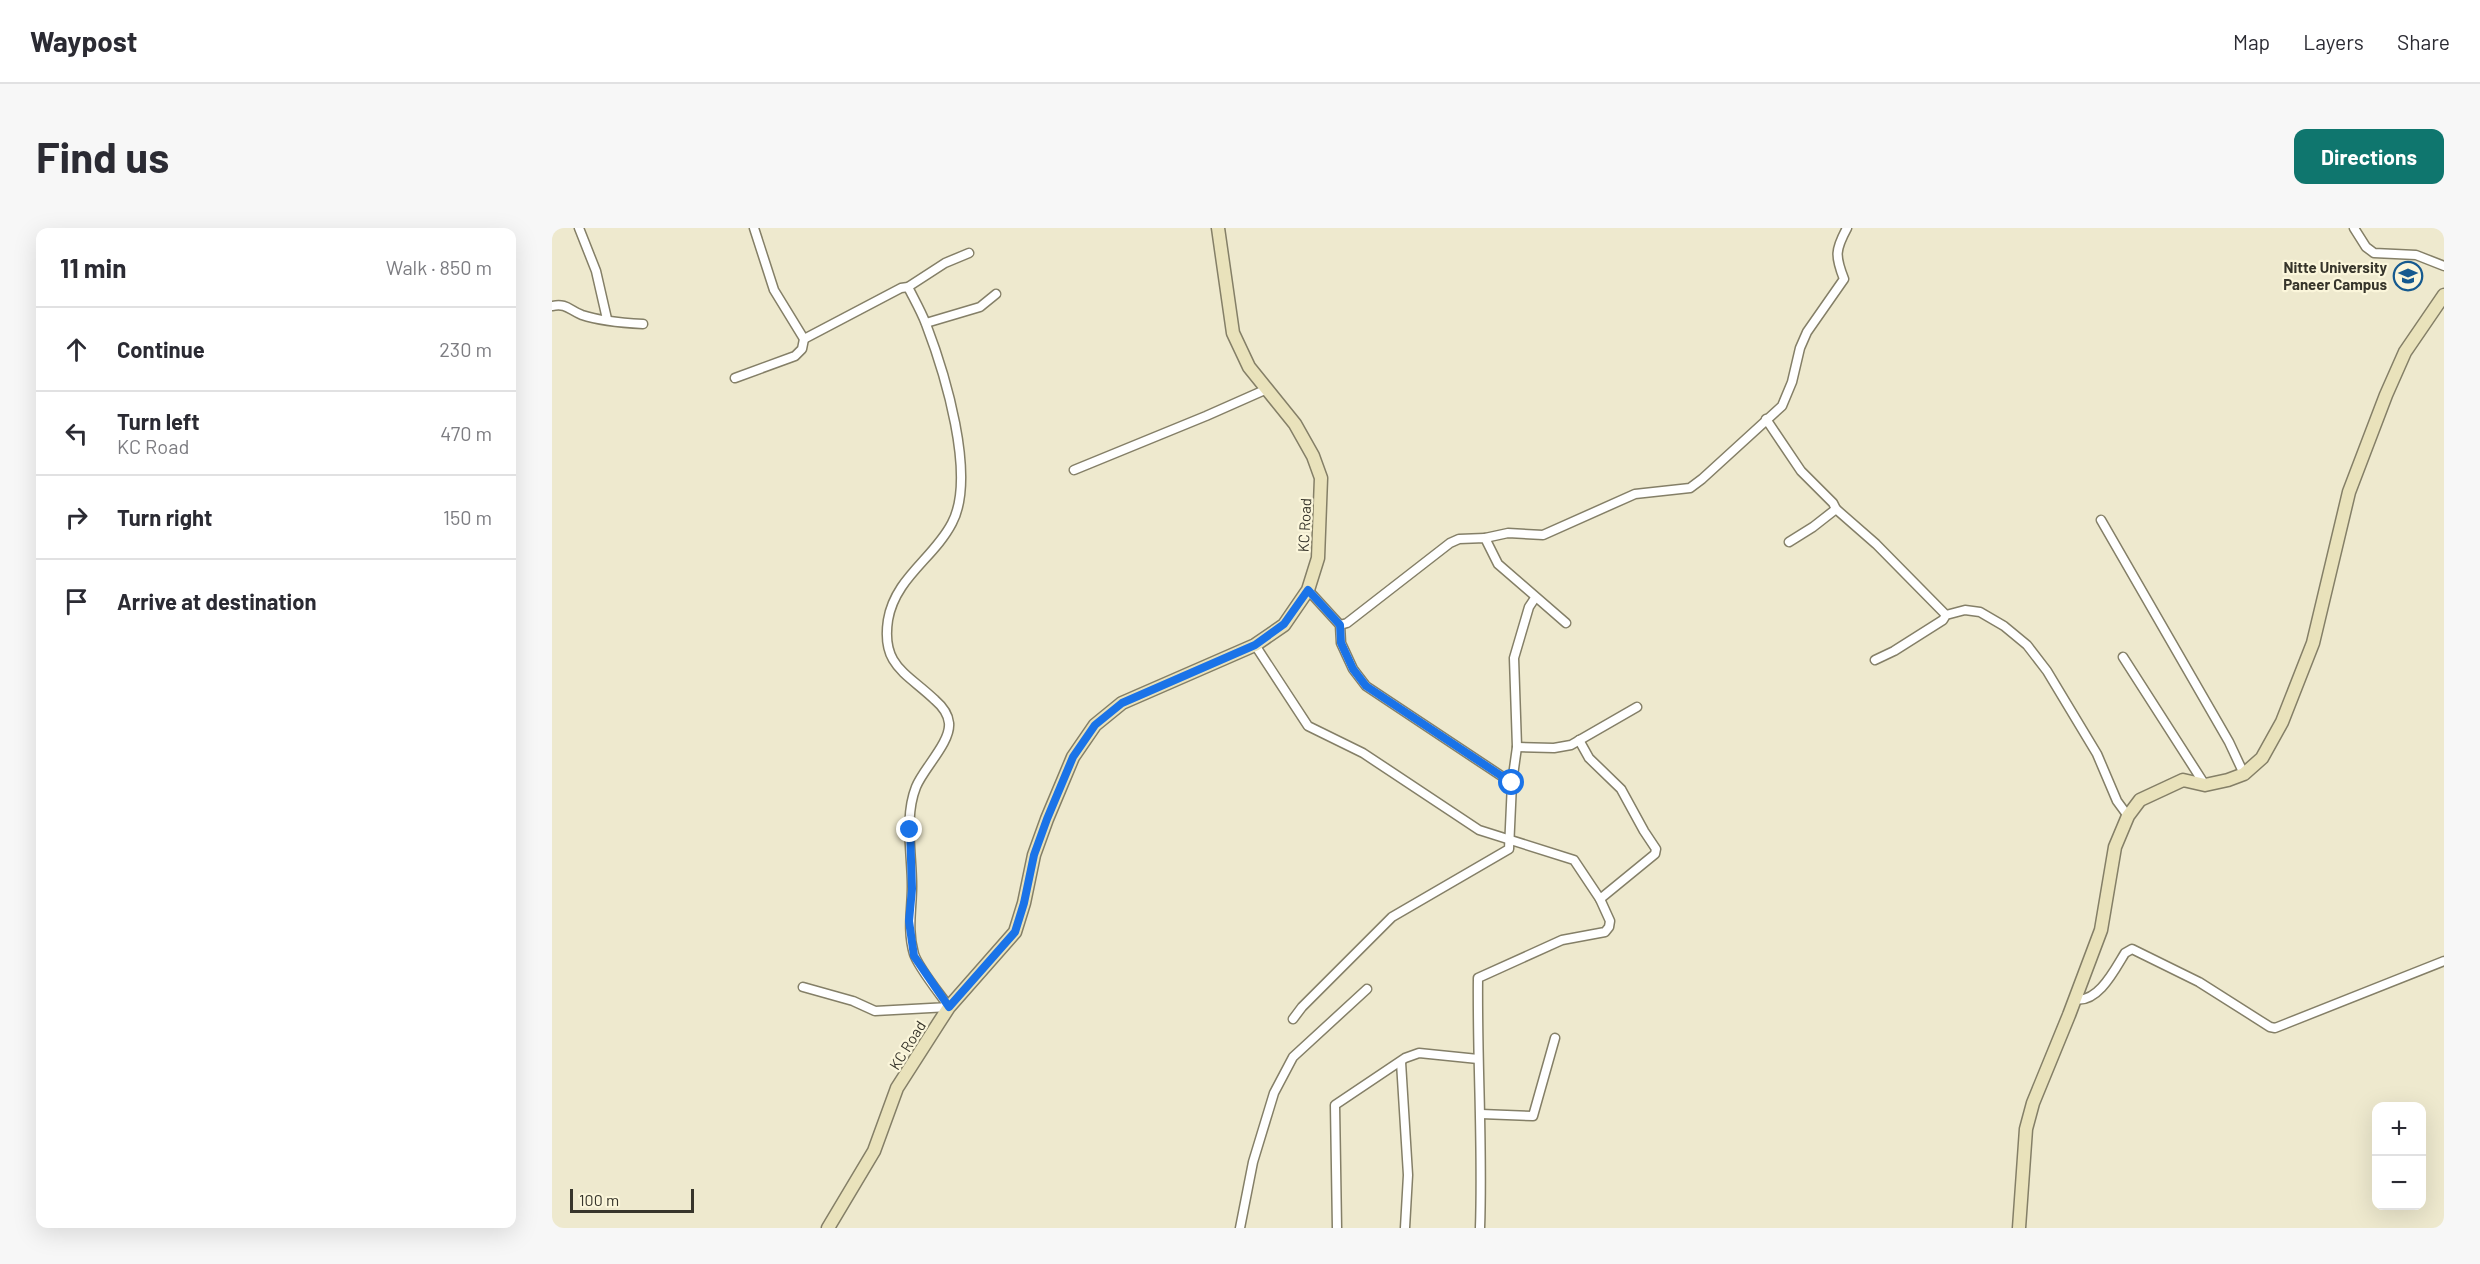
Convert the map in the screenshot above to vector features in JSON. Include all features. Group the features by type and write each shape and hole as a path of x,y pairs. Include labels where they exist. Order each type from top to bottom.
{"main road":[{"name":"KC Road","path":"828,1228 874,1151 897,1088 949,1007 1015,932 1034,855 1047,819 1073,757 1095,725 1122,703 1255,645 1284,624 1308,590 1318,558 1321,478 1313,456 1294,424 1250,367 1233,333 1218,228"},
{"path":"2019,1228 2026,1129 2033,1103 2100,930 2115,847 2128,816 2140,800 2183,780 2205,784 2244,774 2262,758 2282,722 2313,643 2349,492 2386,395 2405,352 2444,295"}],"street":[{"path":"579,228 596,271 607,319"},
{"path":"735,378 795,356 802,349 804,339 774,290 754,228"},
{"path":"1340,625 1450,543 1459,539 1485,538 1508,533 1543,535 1635,494 1690,488 1782,406 1807,332 1844,279 1837,261 1837,250 1847,228"},
{"path":"2354,228 2366,247 2374,253 2416,255 2444,266"},
{"path":"804,339 901,288 908,287 945,263 969,253"},
{"path":"908,287 926,323 956,422 961,485 958,506 952,523 904,580 889,617 886,638 888,652 896,666 944,709 950,724 943,743 917,785 912,801 912,889 909,921 914,956 949,1007"},
{"path":"926,323 980,307 996,294"},
{"path":"552,306 561,304 583,315 643,324"},
{"path":"1074,470 1267,389"},
{"path":"1766,419 1801,471 1833,502 1836,509 1876,544 1946,615"},
{"path":"1789,542 1836,509"},
{"path":"2101,520 2229,742 2244,774"},
{"path":"1485,538 1498,564 1566,623"},
{"path":"1308,590 1340,625 1341,643 1353,669 1366,686 1512,783"},
{"path":"1293,1019 1302,1007 1392,917 1509,849 1512,783 1517,747 1514,658 1529,607 1535,598"},
{"path":"1875,660 1894,651 1943,620 1946,615 1965,610 1980,612 2004,626 2027,645 2047,671 2097,754 2117,801 2128,816"},
{"path":"1255,645 1308,726 1363,753 1479,830 1574,860 1600,899 1610,921 1610,927 1605,932 1562,940 1478,978 1481,1114 1480,1228"},
{"path":"2123,657 2205,784"},
{"path":"1517,747 1554,748 1571,745 1637,707"},
{"path":"1579,740 1589,758 1621,789 1656,849 1655,854 1600,899"},
{"path":"2075,999 2084,1000 2093,996 2125,953 2132,949 2199,982 2275,1028 2444,962"},
{"path":"803,987 853,1001 875,1011 949,1007"},
{"path":"1240,1228 1256,1152 1274,1093 1293,1057 1367,989"},
{"path":"1481,1114 1533,1116 1556,1038"},
{"path":"1337,1228 1335,1105 1405,1058 1419,1053 1478,1059"},
{"path":"1401,1062 1408,1175 1405,1228"}],"place":[{"name":"Nitte University Paneer Campus","path":"2408,276"}],"route":[{"path":"910,830 912,889 909,921 914,956 949,1007 1015,932 1034,855 1047,819 1073,757 1095,725 1122,703 1255,645 1284,624 1308,590 1340,625 1341,643 1353,669 1366,686 1512,783"}]}
